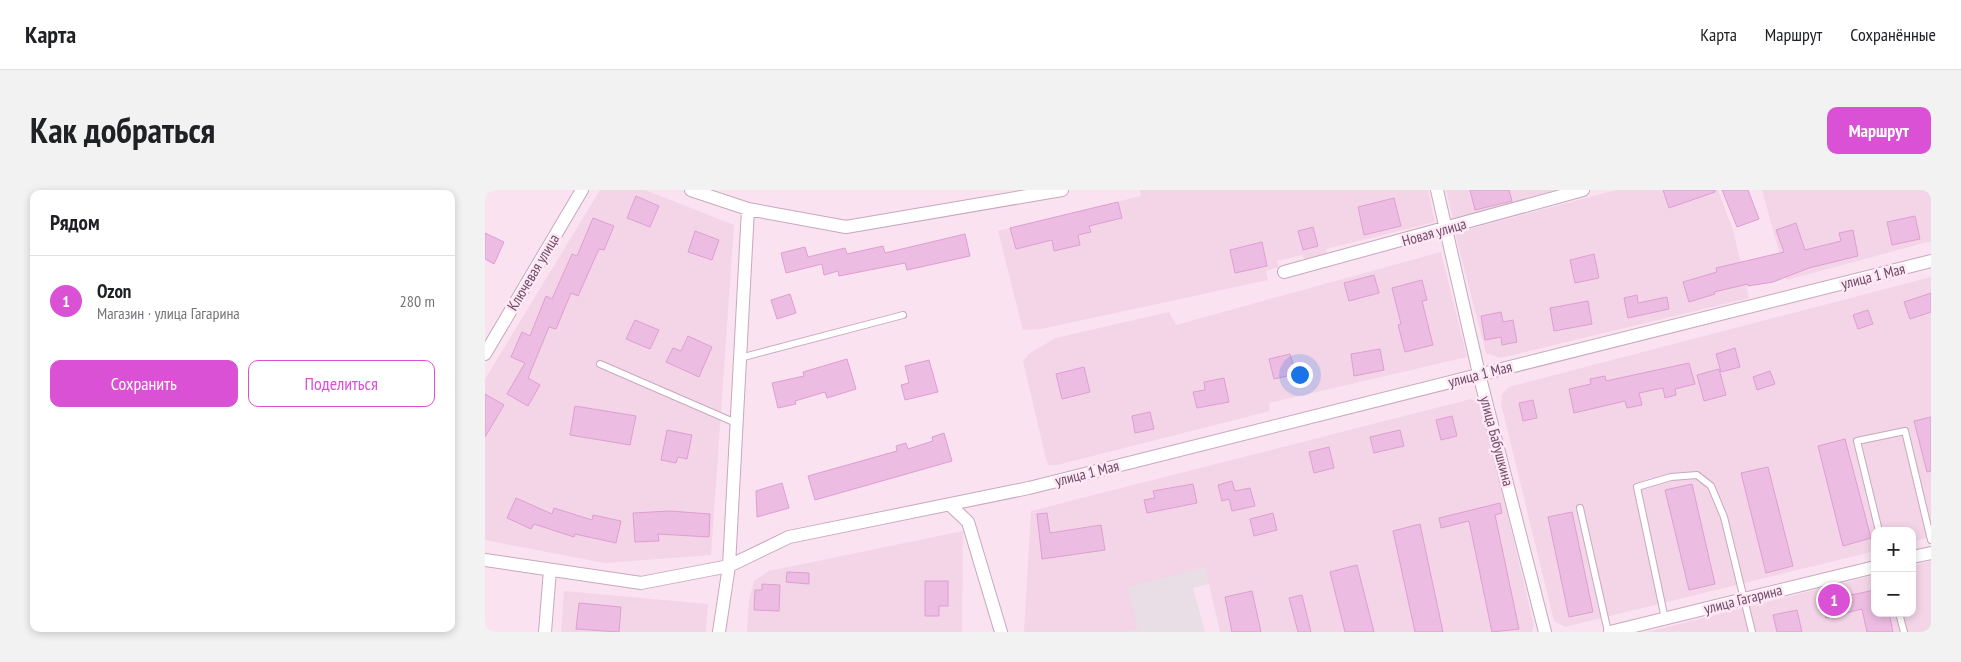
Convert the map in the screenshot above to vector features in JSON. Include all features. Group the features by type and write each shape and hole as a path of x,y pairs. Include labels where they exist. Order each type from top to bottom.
{"street":[{"name":"Ключевая улица","path":"485,354 582,190"},
{"path":"691,190 708,193 748,209 846,226 1062,190"},
{"name":"улица Бабушкина","path":"1437,190 1479,374 1545,632"},
{"name":"Новая улица","path":"1284,272 1583,190"},
{"path":"719,632 729,566 748,209"},
{"name":"улица 1 Мая","path":"485,560 641,582 729,566 789,537 1029,488 1931,261"},
{"path":"950,505 969,522 1001,632"},
{"path":"1916,556 1931,552"},
{"name":"улица Гагарина","path":"1609,632 1641,628 1665,618 1871,568"},
{"path":"545,632 550,570"}],"lane":[{"path":"740,358 903,315"},
{"path":"600,364 736,423"},
{"path":"1878,527 1857,441 1905,431 1931,540"},
{"path":"1665,618 1637,486 1671,477 1697,476 1711,486 1724,517 1752,632"},
{"path":"1580,508 1609,632"},
{"path":"1900,617 1904,632"}],"shaded area":[{"path":"600,190 645,190 734,225 711,555 605,563 485,540 485,379"},
{"path":"1140,190 1428,190 1435,222 1326,249 1328,256 1305,261 1302,255 1277,261 1279,267 1266,271 1268,280 1041,329 1023,330 998,231 1141,196"},
{"path":"1446,190 1557,190 1453,219"},
{"path":"1616,190 1718,190 1733,230 1749,298 1500,358 1486,353 1455,233"},
{"path":"1762,190 1931,190 1931,241 1787,280"},
{"path":"1441,252 1467,357 1269,403 1270,411 1057,465 1049,465 1023,361 1030,353 1056,338 1169,312 1176,325"},
{"path":"1931,277 1931,537 1916,541 1916,527 1871,527 1871,552 1565,627 1554,621 1501,404 1502,394 1509,387"},
{"path":"1471,399 1478,403 1482,410 1534,625 1532,632 1220,632 1205,567 1139,629 1123,632 1024,632 1031,511"},
{"path":"963,531 962,632 747,632 749,601 754,581 769,571"},
{"path":"1931,561 1931,632 1647,632 1871,576 1871,617 1916,617 1916,565"},
{"path":"1205,567 1209,584 1193,588 1205,632 1123,632 1138,629 1128,587"},
{"path":"564,591 708,604 706,632 561,632"}],"building":[{"path":"1470,190 1509,190 1512,201 1475,210"},
{"path":"1663,190 1715,190 1715,192 1669,208"},
{"path":"1722,190 1748,190 1759,219 1737,227"},
{"path":"636,196 659,206 650,227 627,218"},
{"path":"1394,198 1401,226 1364,235 1358,207"},
{"path":"1118,202 1122,218 1089,226 1091,232 1078,235 1080,245 1054,251 1052,240 1016,249 1010,228"},
{"path":"1915,216 1920,239 1892,245 1887,222"},
{"path":"593,218 614,226 604,250 599,249 578,296 571,293 556,329 549,327 528,378 540,385 528,406 507,394 525,363 511,357 522,332 530,336 546,296 552,299 572,254 577,256"},
{"path":"1796,223 1805,250 1841,241 1839,233 1853,230 1858,256 1809,268 1773,282 1748,286 1748,284 1714,292 1715,294 1689,302 1683,282 1717,272 1716,268 1784,252 1776,230"},
{"path":"1313,227 1318,246 1303,250 1298,231"},
{"path":"695,231 719,240 712,260 688,252"},
{"path":"485,233 504,242 494,264 485,259"},
{"path":"965,234 970,256 907,270 905,263 839,276 838,271 824,275 822,264 786,273 781,253 805,247 808,257 845,248 847,254 883,246 885,253"},
{"path":"1262,242 1267,266 1235,273 1230,250"},
{"path":"1594,254 1599,278 1575,283 1570,260"},
{"path":"1374,275 1379,293 1349,301 1344,283"},
{"path":"1422,280 1427,300 1422,301 1433,345 1405,352 1398,325 1401,324 1392,288"},
{"path":"1931,293 1931,312 1910,319 1904,302"},
{"path":"790,294 796,313 777,319 771,300"},
{"path":"1637,295 1638,303 1667,297 1669,309 1628,318 1624,298"},
{"path":"1588,301 1592,324 1554,331 1550,308"},
{"path":"1868,310 1873,324 1858,329 1853,315"},
{"path":"1501,312 1503,322 1513,320 1517,342 1502,345 1501,337 1485,340 1481,316"},
{"path":"635,320 659,330 650,349 626,339"},
{"path":"688,336 712,347 699,377 666,362 673,348 681,351"},
{"path":"1735,348 1740,367 1721,372 1716,354"},
{"path":"1380,349 1384,370 1354,376 1351,354"},
{"path":"1290,354 1296,374 1274,379 1269,359"},
{"path":"847,359 856,389 827,398 825,392 795,401 796,404 778,408 772,383 804,376 803,372"},
{"path":"929,360 938,392 905,400 901,385 909,383 905,366"},
{"path":"1689,363 1695,384 1675,389 1676,395 1665,398 1663,388 1639,393 1642,405 1627,408 1625,401 1574,413 1569,389 1591,384 1590,379 1605,376 1606,381"},
{"path":"1084,367 1090,392 1062,399 1056,374"},
{"path":"1719,369 1726,395 1704,401 1697,375"},
{"path":"1770,371 1775,384 1757,390 1753,377"},
{"path":"1224,378 1229,402 1197,408 1193,392 1205,390 1204,382"},
{"path":"485,394 504,405 485,437"},
{"path":"1533,400 1537,418 1523,421 1519,403"},
{"path":"575,406 636,416 630,445 570,435"},
{"path":"1150,412 1154,429 1135,433 1132,416"},
{"path":"1452,416 1457,436 1441,440 1436,420"},
{"path":"1931,417 1931,471 1927,472 1914,421"},
{"path":"667,430 692,435 687,459 678,457 676,463 661,460"},
{"path":"1400,430 1404,446 1374,453 1370,437"},
{"path":"944,433 952,461 815,500 808,476 897,451 896,446 906,443 908,449 933,441 932,437"},
{"path":"1845,439 1871,538 1843,546 1818,446"},
{"path":"1329,447 1334,468 1314,473 1309,452"},
{"path":"1768,467 1793,566 1766,573 1741,473"},
{"path":"1232,481 1235,491 1250,488 1255,506 1232,511 1229,499 1222,501 1218,485"},
{"path":"782,483 789,508 757,517 756,491"},
{"path":"1193,484 1197,503 1147,513 1144,500 1155,498 1153,491"},
{"path":"1692,484 1715,584 1689,590 1665,490"},
{"path":"516,498 552,514 554,508 592,520 593,515 621,521 616,543 575,534 574,537 534,524 531,529 507,518"},
{"path":"1500,503 1502,513 1495,515 1519,629 1492,632 1469,521 1441,528 1439,518"},
{"path":"670,511 710,514 709,537 658,534 659,541 635,542 633,513"},
{"path":"1572,512 1593,612 1569,617 1548,517"},
{"path":"1047,513 1050,533 1101,525 1105,550 1042,559 1037,514"},
{"path":"1273,513 1277,530 1254,536 1250,519"},
{"path":"1420,524 1443,632 1415,632 1393,531"},
{"path":"1357,565 1374,632 1345,632 1330,572"},
{"path":"787,572 809,573 809,584 786,582"},
{"path":"925,581 948,581 948,606 939,606 939,616 925,616"},
{"path":"762,584 780,585 779,611 754,610 755,590 762,590"},
{"path":"1252,591 1261,632 1232,632 1225,597"},
{"path":"1871,591 1871,617 1890,617 1893,632 1867,632 1862,609 1826,618 1821,600 1845,593 1846,596"},
{"path":"1302,595 1311,632 1298,632 1289,598"},
{"path":"579,603 621,607 619,632 576,629"},
{"path":"1797,610 1802,632 1777,632 1773,615"}],"place":[{"name":"Ozon","path":"1834,600"}]}
